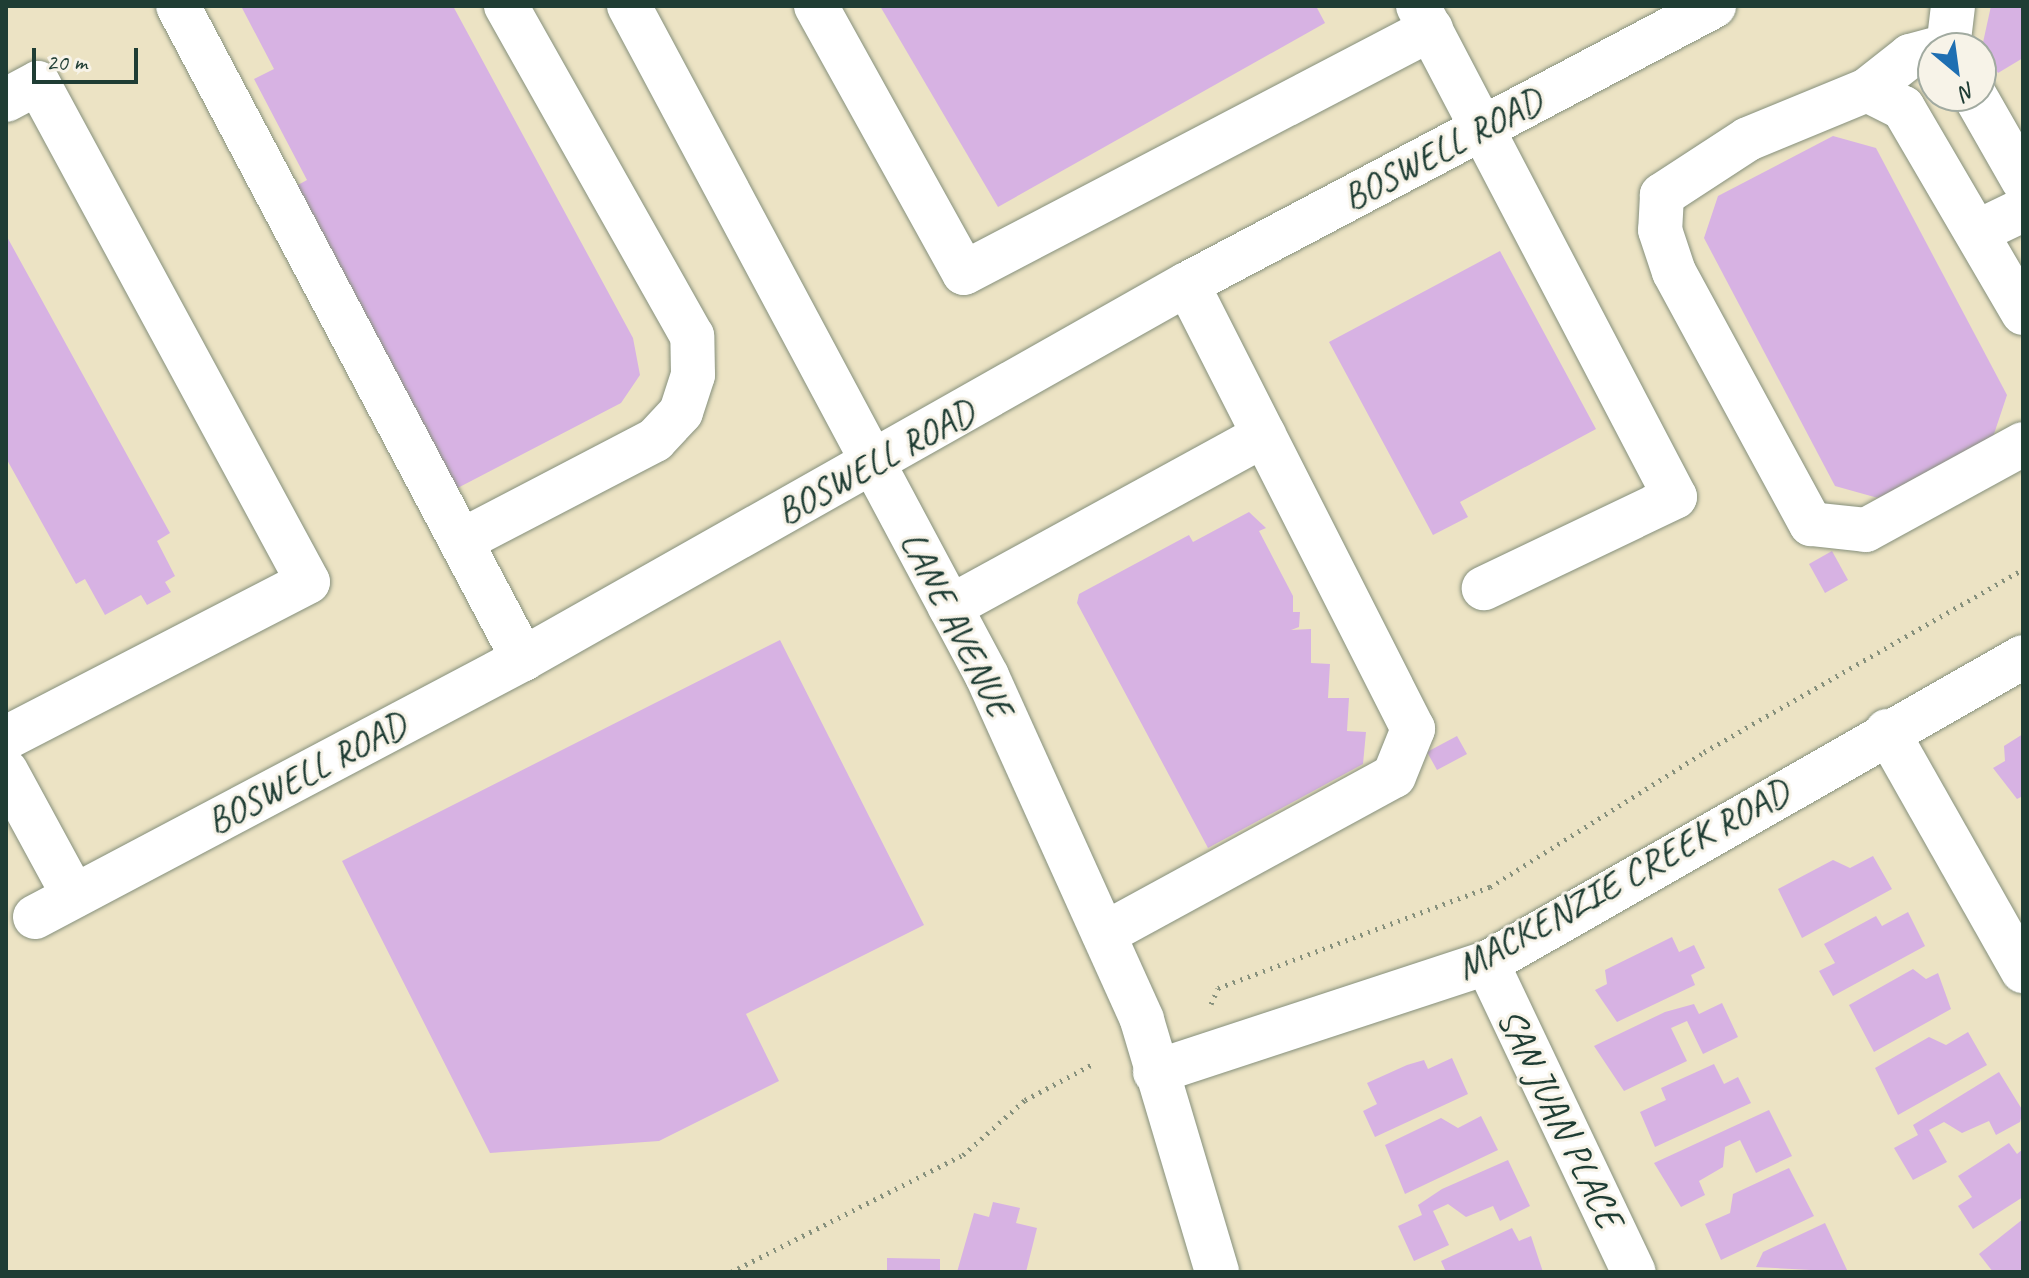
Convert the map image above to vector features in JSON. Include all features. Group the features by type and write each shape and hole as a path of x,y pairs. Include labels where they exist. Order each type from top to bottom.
{"street":[{"path":"178,6 523,659"},
{"path":"461,541 655,440 681,412 693,375 692,336 506,6"},
{"name":"LANE AVENUE","path":"629,6 950,607 1104,934 1142,1020 1217,1272"},
{"path":"816,6 964,273 1424,18 1675,497 1484,588"},
{"name":"BOSWELL ROAD","path":"35,917 523,659 1187,284 1714,6"},
{"path":"1917,53 1867,90 1748,139 1662,195 1660,230 1674,272 1811,524 1866,530 2023,444"},
{"path":"6,100 38,83 308,582 6,738"},
{"path":"1867,90 1903,108 2023,313"},
{"path":"1984,112 2023,180"},
{"path":"1977,232 2023,210"},
{"path":"1104,934 1394,776 1413,729 1187,284"},
{"path":"950,607 1264,435"},
{"name":"MACKENZIE CREEK ROAD","path":"1155,1072 1487,963 1887,731 2023,657"},
{"path":"1887,731 2023,971"},
{"path":"6,771 74,896"},
{"name":"SAN JUAN PLACE","path":"1487,963 1634,1272"}],"path":[{"path":"1211,1004 1218,988 1490,887 1704,752 2023,569"},
{"path":"731,1272 963,1155 1025,1100 1095,1063"}],"building":[{"path":"241,6 453,6 633,338 640,375 621,403 448,493 287,191 307,180 254,79 274,69"},
{"path":"880,6 1316,6 1325,23 998,207"},
{"path":"1991,6 2023,6 2023,58 1998,73 1997,32 1985,32"},
{"path":"1833,136 1876,148 2007,395 1993,437 1878,498 1835,486 1704,238 1718,196"},
{"path":"6,235 170,533 157,541 175,576 165,582 171,592 147,605 141,595 105,615 85,579 76,584 6,458"},
{"path":"1500,251 1596,429 1460,502 1468,517 1433,535 1329,342"},
{"path":"1249,512 1266,528 1259,531 1293,596 1293,612 1300,612 1299,627 1291,630 1311,629 1311,663 1330,664 1328,698 1349,698 1347,731 1366,732 1363,764 1208,848 1077,603 1079,594 1189,535 1193,542"},
{"path":"1832,551 1848,580 1825,593 1809,564"},
{"path":"780,640 924,925 746,1014 779,1081 659,1141 490,1153 342,861"},
{"path":"2023,734 2023,796 2017,799 1993,768 2005,761 2004,746"},
{"path":"1457,736 1467,754 1437,770 1427,752"},
{"path":"1873,856 1892,889 1802,938 1778,889 1833,860 1850,868"},
{"path":"1908,912 1925,946 1833,996 1819,971 1835,963 1824,944 1876,916 1882,926"},
{"path":"1672,937 1679,952 1694,945 1705,968 1691,975 1695,985 1617,1022 1595,990 1607,984 1605,970"},
{"path":"1913,969 1926,979 1938,973 1951,1009 1874,1052 1849,1005"},
{"path":"1722,1003 1738,1037 1703,1054 1687,1021 1671,1028 1687,1061 1624,1091 1594,1046 1665,1012 1694,1004 1699,1014"},
{"path":"1968,1032 1987,1065 1898,1115 1875,1068 1929,1037 1946,1045"},
{"path":"1452,1058 1468,1094 1375,1137 1363,1111 1377,1104 1367,1083 1424,1060 1428,1069"},
{"path":"1714,1064 1724,1084 1738,1077 1751,1103 1655,1147 1640,1112 1666,1100 1661,1088"},
{"path":"1999,1072 2023,1111 2020,1122 1996,1135 1989,1121 1962,1133 1944,1122 1929,1130 1947,1162 1913,1180 1894,1148 1918,1135 1913,1125"},
{"path":"1769,1110 1792,1156 1756,1173 1740,1140 1725,1147 1723,1167 1699,1181 1705,1195 1681,1207 1654,1163"},
{"path":"1481,1116 1498,1150 1405,1194 1385,1145 1441,1118 1458,1128"},
{"path":"2009,1143 2017,1154 2023,1149 2023,1197 1973,1229 1958,1206 1972,1197 1958,1176"},
{"path":"1508,1160 1530,1206 1500,1221 1493,1206 1466,1217 1448,1204 1433,1211 1449,1245 1414,1261 1398,1226 1422,1215 1418,1205 1442,1189"},
{"path":"1789,1168 1814,1216 1721,1260 1705,1224 1730,1213 1733,1194"},
{"path":"993,1202 1020,1208 1016,1223 1037,1228 1026,1272 957,1272 974,1213 989,1217"},
{"path":"2023,1219 2023,1272 1993,1272 1979,1254"},
{"path":"1825,1223 1848,1272 1756,1267 1763,1252"},
{"path":"1512,1228 1519,1241 1531,1236 1543,1272 1446,1272 1441,1261"},
{"path":"887,1258 940,1259 940,1272 887,1272"}]}
